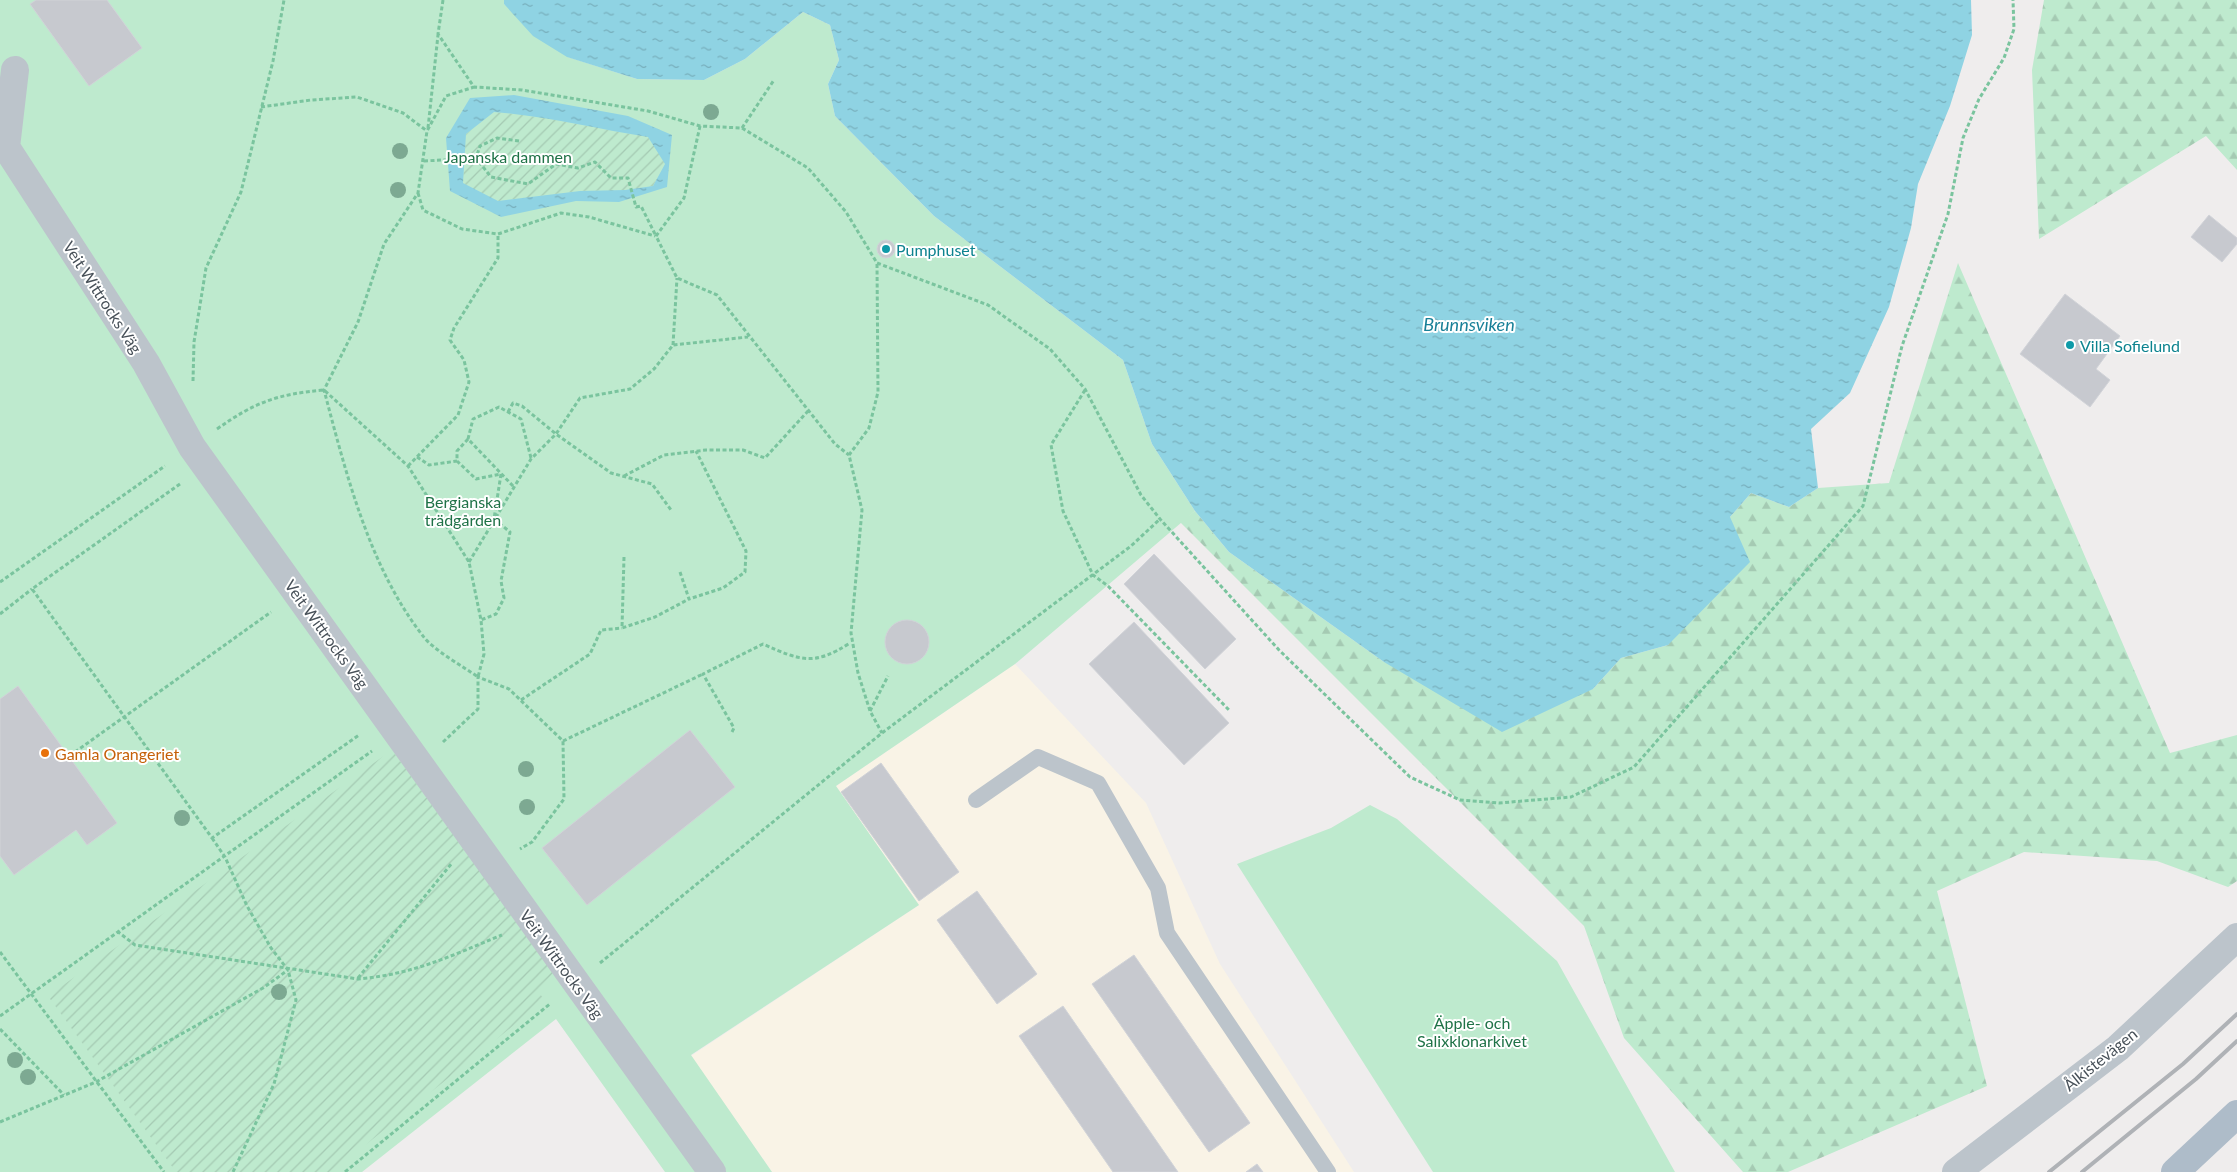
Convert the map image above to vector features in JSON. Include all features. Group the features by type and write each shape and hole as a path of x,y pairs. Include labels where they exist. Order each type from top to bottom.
{"main road":[{"path":"2175,1172 2237,1114"}],"street":[{"name":"Veit Wittrocks Väg","path":"15,70 6,147 146,364 192,447 712,1172"},
{"name":"Ålkistevägen","path":"1956,1172 2118,1048 2237,937"}],"lane":[{"path":"976,800 1038,757 1098,783 1158,888 1167,933 1328,1172"}],"path":[{"path":"193,389 194,342 206,268 240,192 273,61 284,0"},
{"path":"443,0 424,161 418,193 384,244 358,322 324,390 349,484 388,581 424,638 478,677 509,689 563,741 564,799 532,842 493,866"},
{"path":"877,264 988,305 1050,349 1085,389 1141,496 1160,519 1279,650 1410,777 1460,800 1499,803 1571,797 1634,767 1863,506 1902,346 1948,214 1963,138 1979,99 2004,58 2014,30 2013,0"},
{"path":"438,34 474,87"},
{"path":"742,128 774,80"},
{"path":"427,131 446,96 474,87 522,90 648,111 700,126 742,128 808,168 846,212 877,264 878,392 869,428 849,455"},
{"path":"260,107 357,97 403,113 427,131"},
{"path":"656,236 684,198 700,126"},
{"path":"476,158 480,146 497,138 519,141"},
{"path":"424,161 476,158"},
{"path":"469,562 531,459 556,434 580,398 630,388 654,369 673,345 677,278 641,206 636,207 628,178 611,178 595,162 578,168 556,164 528,184 490,178 476,158"},
{"path":"418,193 424,210 462,229 498,234 561,213 589,218 656,236"},
{"path":"408,466 458,415 469,382 464,360 450,340 454,328 498,258 498,234"},
{"path":"677,278 717,295 748,337 834,444 849,455 862,510 851,634 858,673 870,711 882,732"},
{"path":"673,345 748,337"},
{"path":"1085,389 1050,445 1063,511 1093,575 1108,586 1229,710"},
{"path":"0,582 245,409 286,394 324,390 408,466 469,562 481,620 484,654 478,677 478,709 449,735 423,768"},
{"path":"508,412 513,403 522,406 556,434 611,473 652,484 671,510"},
{"path":"501,474 476,479 457,461 456,451 468,439 473,419 499,408 521,419 531,459"},
{"path":"624,476 664,455 696,451 743,450 765,458 808,411"},
{"path":"468,439 513,486"},
{"path":"521,700 590,654 601,630 622,628 655,617 689,599 723,588 744,572 746,551 696,451"},
{"path":"417,457 429,465 457,461"},
{"path":"494,519 501,474"},
{"path":"0,614 184,481"},
{"path":"481,620 496,614 504,598 501,581 510,532 494,519"},
{"path":"345,1172 882,732 1131,546 1160,519"},
{"path":"622,628 624,558"},
{"path":"680,572 689,599"},
{"path":"32,590 225,857 247,906 271,948 288,970 296,1000 274,1084 233,1172"},
{"path":"75,752 276,608"},
{"path":"563,741 763,644 795,658 828,656 850,643"},
{"path":"703,674 734,728 732,732"},
{"path":"870,711 888,676"},
{"path":"212,838 364,731"},
{"path":"0,1016 397,733"},
{"path":"358,979 472,838"},
{"path":"118,931 135,945 288,970 358,979 391,976 437,963 533,923"},
{"path":"0,952 164,1172"},
{"path":"0,1122 96,1082 262,988 288,970"},
{"path":"0,1029 64,1095"}],"shaded area":[{"path":"1015,664 1146,803 1220,964 1354,1172 772,1172 691,1056 919,905 836,786"}],"green space":[{"name":"Bergianska trädgården","path":"0,0 504,0 504,4 568,57 637,79 704,80 745,59 803,12 830,25 839,60 828,84 835,116 934,216 1123,360 1152,444 1195,511 1015,664 836,786 919,905 691,1055 772,1172 665,1172 556,1019 362,1172 0,1172"},
{"path":"2044,0 2237,0 2237,170 2206,136 2039,239 2032,70"},
{"name":"Japanska dammen","path":"494,112 648,137 665,163 653,186 625,190 580,191 498,201 463,184 466,134"},
{"path":"1958,263 2170,753 2237,735 2237,881 2228,887 2157,861 2024,852 1937,891 1987,1086 1788,1172 1743,1172 1624,1038 1584,926 1180,522 1195,511 1229,552 1384,662 1593,689 1621,658 1668,645 1730,517 1751,493 1789,507 1818,488 1889,483"},
{"path":"392,750 557,978 539,993 545,1000 332,1172 176,1172 48,996"},
{"name":"Äpple- och Salixklonarkivet","path":"1370,805 1397,819 1557,961 1675,1172 1433,1172 1237,864 1331,828"}],"water":[{"name":"Brunnsviken","path":"504,0 1971,0 1972,35 1950,106 1918,184 1911,228 1889,307 1850,393 1811,429 1818,488 1789,507 1751,493 1730,517 1750,562 1668,645 1621,658 1593,689 1502,732 1384,662 1229,552 1195,511 1152,444 1123,360 934,216 835,116 828,84 839,60 830,25 803,12 745,59 704,80 637,79 567,57 533,36 504,4"},
{"path":"514,95 628,116 672,135 667,187 619,202 576,201 501,217 450,191 446,138 470,98","holes":["494,112 648,137 665,164 653,186 625,190 580,191 498,201 463,183 466,134"]}],"building":[{"path":"36,0 107,0 142,48 89,86 30,4"},
{"path":"2209,215 2237,238 2237,244 2222,262 2191,237"},
{"name":"Pumphuset","path":"886,240 892,243 895,249 892,255 886,258 880,255 877,249 880,243"},
{"name":"Villa Sofielund","path":"2065,294 2120,336 2096,369 2110,380 2090,407 2020,354"},
{"path":"1154,554 1236,639 1205,669 1124,584"},
{"path":"903,620 911,620 923,626 929,642 923,658 911,664 903,664 891,658 885,646 885,638 891,626"},
{"path":"1134,622 1229,723 1184,765 1089,664"},
{"path":"18,686 117,823 87,845 76,830 14,875 0,856 0,699"},
{"path":"690,730 735,787 587,905 542,848"},
{"path":"881,763 959,872 919,901 841,792"},
{"path":"977,891 1037,974 997,1004 937,920"},
{"path":"1134,955 1250,1123 1209,1152 1092,984"},
{"path":"1063,1006 1178,1172 1113,1172 1019,1036"},
{"path":"1257,1164 1263,1172 1246,1172"}],"railway":[{"path":"2049,1172 2183,1064 2237,1014"},
{"path":"2082,1172 2196,1079 2237,1041"}],"place":[{"name":"Pumphuset","path":"886,249"},
{"name":"Villa Sofielund","path":"2070,345"},
{"name":"Gamla Orangeriet","path":"45,753"}]}
